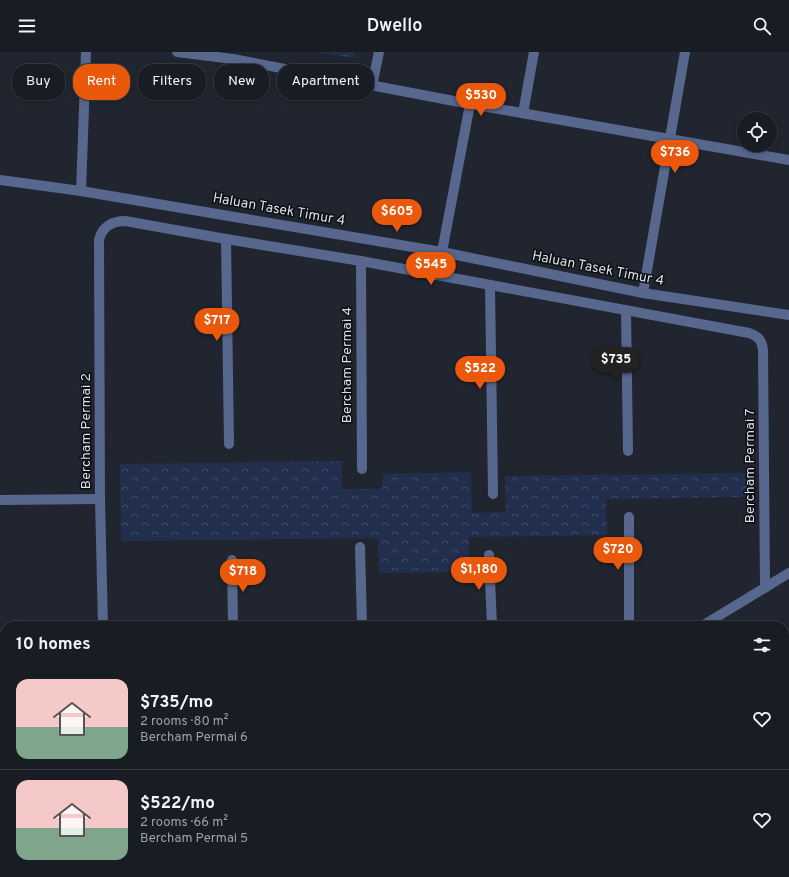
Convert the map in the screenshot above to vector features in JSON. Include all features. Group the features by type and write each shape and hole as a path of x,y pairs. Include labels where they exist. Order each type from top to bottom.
{"street":[{"path":"81,191 86,52"},
{"path":"177,52 233,56 277,65"},
{"path":"374,76 379,52"},
{"path":"523,113 534,52"},
{"path":"643,293 685,52"},
{"path":"374,86 789,160"},
{"path":"442,252 470,104"},
{"name":"Haluan Tasek Timur 4","path":"0,180 81,191 442,252 643,293 789,315"},
{"name":"Bercham Permai 2","path":"103,621 100,499 99,240 102,231 110,224 125,221 226,239"},
{"path":"229,444 226,239 490,285 626,311 628,451"},
{"name":"Bercham Permai 4","path":"361,262 362,468"},
{"path":"490,285 493,494"},
{"name":"Bercham Permai 7","path":"626,311 749,333 759,338 762,344 764,378 764,588"},
{"path":"0,500 100,499"},
{"path":"628,517 629,621"},
{"path":"360,547 362,621"},
{"path":"489,555 492,621"},
{"path":"232,560 233,621"},
{"path":"710,621 789,573"}],"green space":[{"path":"316,52 355,52 354,58"},
{"path":"342,461 342,489 382,489 382,474 471,472 472,513 506,512 505,476 747,473 747,497 606,499 607,535 469,537 469,572 379,573 378,538 121,541 120,464"}]}
